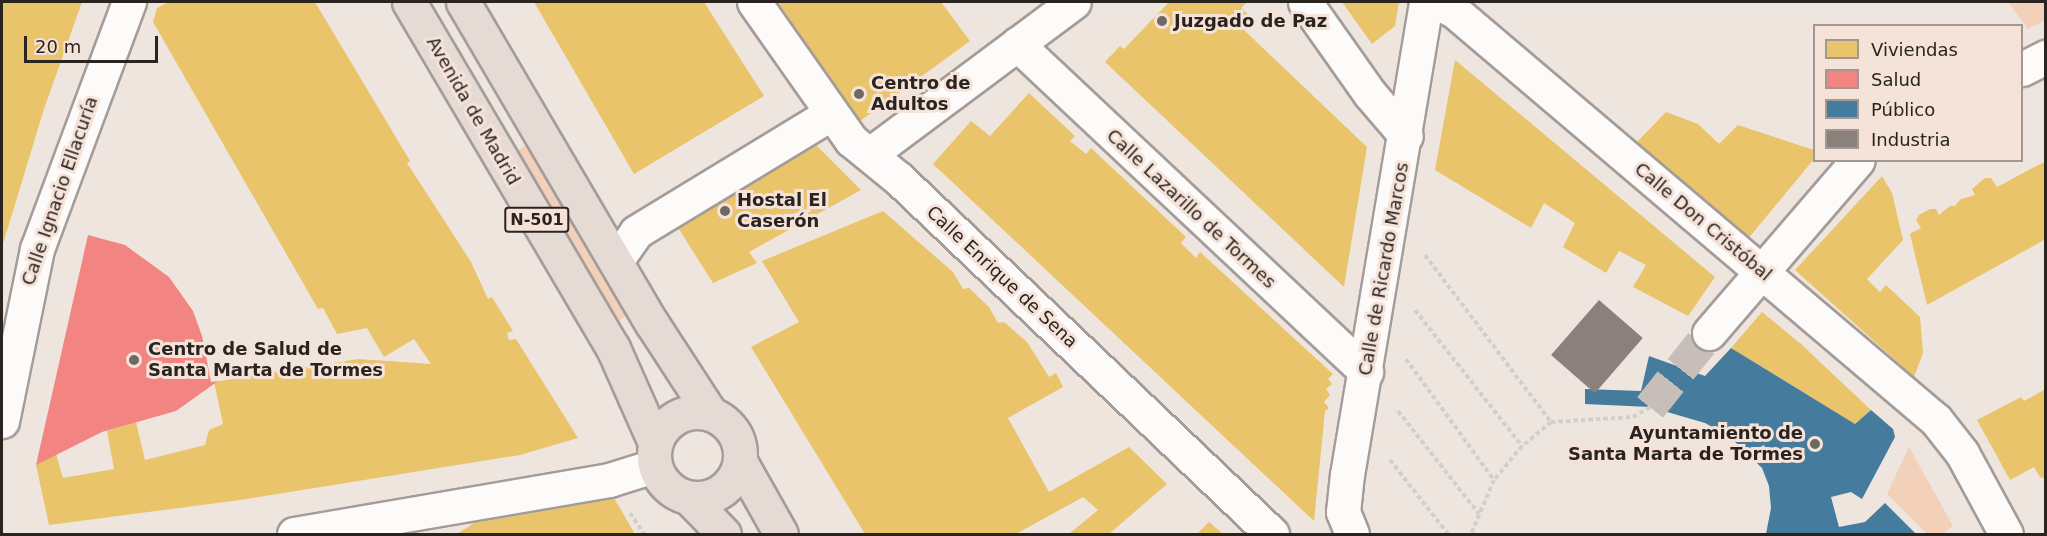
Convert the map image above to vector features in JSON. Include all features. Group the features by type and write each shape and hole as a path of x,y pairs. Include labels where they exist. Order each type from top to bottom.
{"highway":[{"name":"Avenida de Madrid","path":"409,2 612,348 654,455"},
{"name":"N-501","path":"463,2 616,261 710,413 724,420 735,432 741,463 781,534"},
{"path":"654,455 666,423 686,412 710,413"},
{"name":"N-501","path":"654,455 667,487 689,498 724,534"},
{"path":"689,498 711,497 730,484 741,463"}],"street":[{"name":"Calle Ignacio Ellacuría","path":"2,421 37,249 129,2"},
{"name":"Calle Enrique de Sena","path":"754,2 830,114 851,140 870,154 1272,534"},
{"path":"870,154 1074,2"},
{"path":"1305,2 1370,94 1406,136"},
{"name":"Calle de Ricardo Marcos","path":"1352,534 1343,512 1426,2"},
{"name":"Calle Don Cristóbal","path":"1435,2 1454,11 1936,420 1962,453 2006,534"},
{"name":"Calle Lazarillo de Tormes","path":"1017,44 1366,372"},
{"path":"2023,68 2046,57"},
{"path":"616,261 636,232 830,114"},
{"path":"1708,333 1856,162"},
{"path":"294,534 398,527 609,480 654,455"}],"path":[{"path":"1421,249 1551,422"},
{"path":"1411,304 1522,446"},
{"path":"1403,354 1494,480"},
{"path":"1394,405 1479,514"},
{"path":"1471,534 1494,480 1522,446 1551,422 1633,417 1650,406"},
{"path":"1385,454 1448,534"},
{"path":"630,513 644,534"}],"shaded area":[{"path":"2008,2 2045,2 2045,20 2028,29"},
{"path":"530,143 632,313 619,320 517,151"},
{"path":"1909,447 1953,526 1943,534 1927,534 1887,494"}],"building: Viviendas":[{"path":"2,2 82,2 44,109 2,247"},
{"path":"169,2 315,2 410,161 407,163 471,262 488,299 492,297 513,331 507,333 509,340 516,339 578,438 520,455 240,500 49,525 36,465 56,454 63,478 114,469 107,431 136,422 145,460 205,445 209,430 223,424 214,382 358,359 431,364 414,339 384,357 367,328 337,334 323,308 318,309 153,22 157,8"},
{"path":"534,2 704,2 764,96 634,174"},
{"path":"778,2 941,2 970,41 859,122"},
{"path":"1169,2 1247,2 1241,8 1254,20 1244,30 1367,147 1344,287 1105,62 1120,46 1124,49"},
{"path":"1342,2 1399,2 1395,26 1372,44"},
{"path":"1455,60 1715,277 1688,316 1633,287 1646,265 1619,251 1606,273 1563,247 1575,223 1544,203 1531,228 1435,170"},
{"path":"1029,93 1075,136 1070,141 1086,154 1091,148 1186,237 1181,243 1196,258 1200,252 1333,374 1328,379 1332,384 1326,389 1330,395 1324,402 1329,408 1325,411 1314,521 933,164 971,121 990,136"},
{"path":"1666,112 1698,124 1719,144 1738,125 1813,150 1813,160 1747,240 1637,142"},
{"path":"814,143 861,190 749,252 757,263 713,283 677,226"},
{"path":"2046,161 2046,239 1927,305 1910,234 1921,228 1916,220 1919,215 1930,209 1936,209 1939,215 1950,206 1955,206 1961,199 1975,195 1972,189 1985,178 1991,178 1997,187"},
{"path":"1882,176 1892,193 1903,240 1867,279 1880,292 1886,285 1920,317 1923,353 1914,377 1795,270"},
{"path":"883,211 953,272 963,289 969,288 989,307 998,323 1004,322 1027,342 1049,377 1056,373 1063,387 1008,418 1049,492 1129,447 1167,484 1109,534 1069,534 1098,510 1083,497 1016,534 865,534 751,347 799,322 762,261"},
{"path":"1762,312 1801,344 1871,410 1855,424 1731,348"},
{"path":"2046,389 2046,479 2040,477 2034,467 2010,480 1977,420 2021,397 2024,401"},
{"path":"614,498 635,534 457,534 474,523"},
{"path":"1209,522 1223,534 1197,534"}],"building: Salud":[{"name":"Centro de Salud de Santa Marta de Tormes","path":"88,235 125,245 169,277 193,311 202,336 211,382 218,381 176,411 102,432 36,465"}],"building: Público":[{"name":"Ayuntamiento de Santa Marta de Tormes","path":"1731,348 1855,424 1871,410 1893,429 1895,437 1862,499 1851,492 1831,497 1839,527 1865,522 1885,503 1916,534 1766,534 1771,508 1769,486 1762,468 1729,436 1705,423 1650,407 1585,404 1585,389 1641,391 1649,356 1705,376"}],"building: Industria":[{"path":"1599,300 1643,338 1595,393 1551,355"}],"tunnel":[{"path":"1650,407 1709,333"}],"place":[{"name":"Juzgado de Paz","path":"1162,21"},
{"name":"Centro de Adultos","path":"859,94"},
{"name":"Hostal El Caserón","path":"725,211"},
{"name":"Centro de Salud de Santa Marta de Tormes","path":"134,360"},
{"name":"Ayuntamiento de Santa Marta de Tormes","path":"1815,444"}]}
